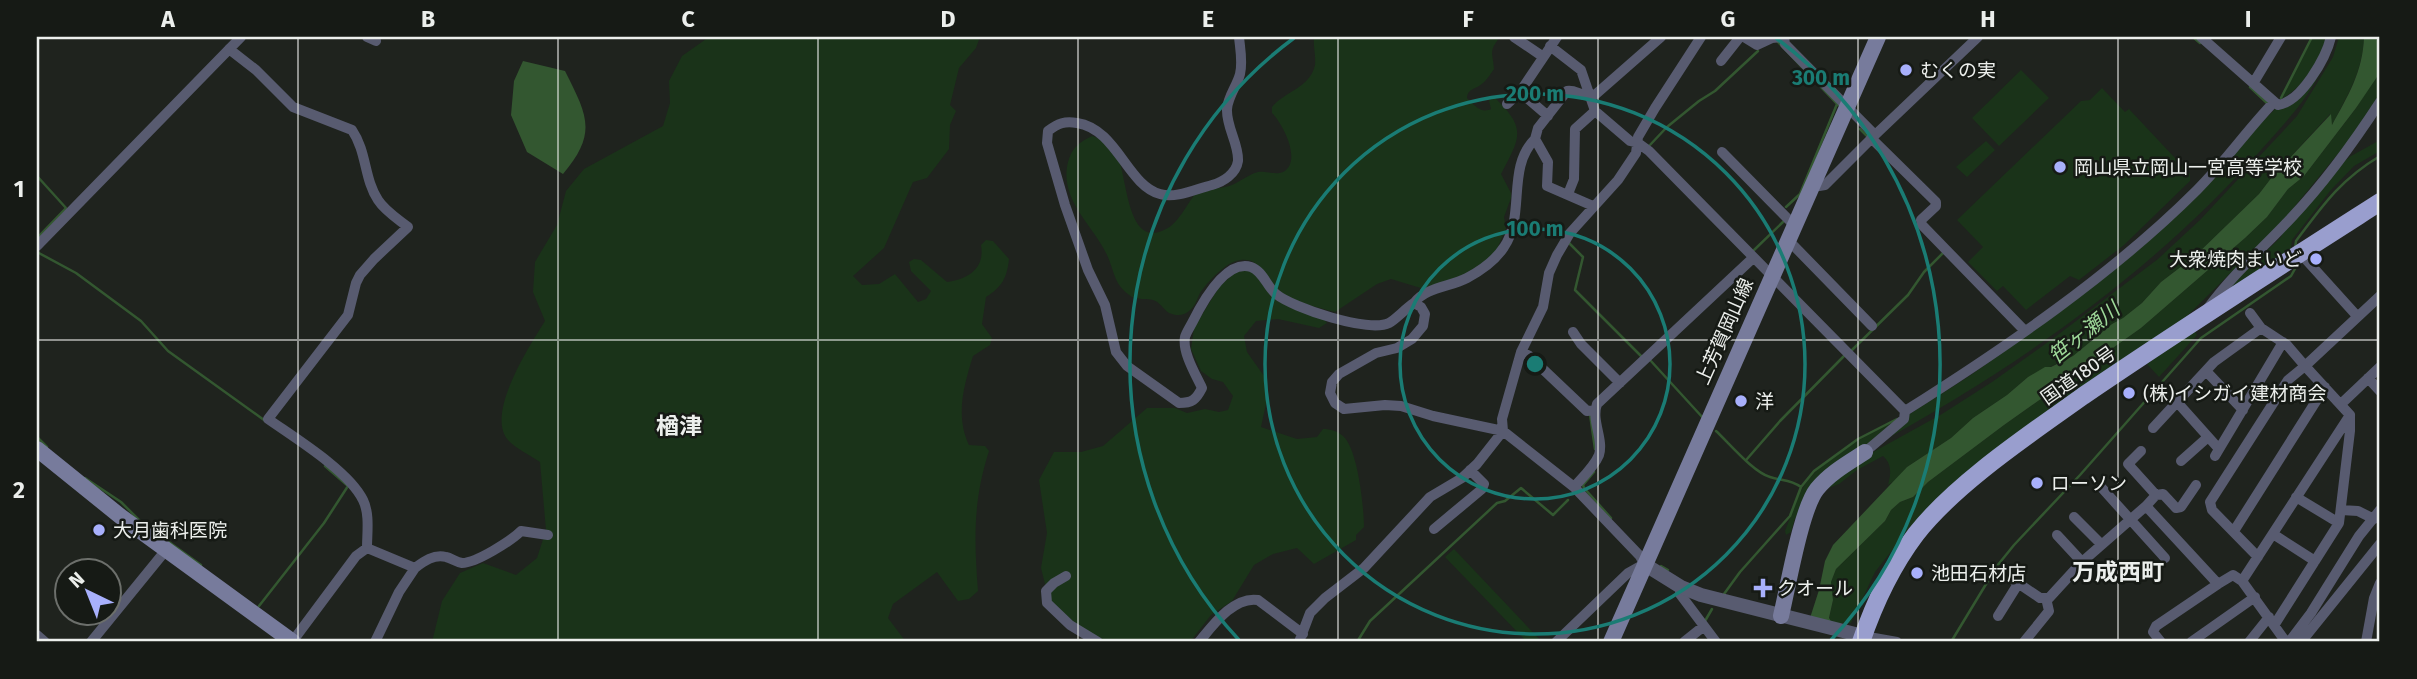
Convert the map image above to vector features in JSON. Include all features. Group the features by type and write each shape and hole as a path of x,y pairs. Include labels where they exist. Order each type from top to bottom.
{"highway":[{"name":"国道180号","path":"1862,639 1875,602 1896,564 1918,532 1947,502 2042,425 2202,316 2380,202"}],"main road":[{"name":"上芳賀岡山線","path":"1611,642 1878,37"},
{"path":"37,449 166,550 293,642"},
{"path":"1782,616 1806,512 1816,490 1837,470 1865,453"}],"street":[{"path":"37,246 241,37"},
{"path":"1239,37 1240,74 1227,106 1227,120 1238,161 1232,174 1221,182 1168,196 1156,193 1142,183 1102,134 1088,125 1069,122 1057,124 1048,131 1047,143 1065,205 1088,270 1105,305 1116,352 1127,366 1179,403 1189,403 1197,398 1202,388 1184,338 1205,298 1221,279 1236,267 1250,267 1261,274 1269,288 1279,297 1304,308 1353,324 1379,326 1391,323 1401,311 1427,293 1467,278 1494,261 1507,243 1513,224 1522,155 1535,139 1538,128 1567,91 1585,96 1597,94 1649,41 1661,37"},
{"path":"1514,37 1542,56"},
{"path":"1199,642 1217,620 1241,602 1251,599 1258,600 1301,638 1310,613 1325,598 1364,568 1430,497 1471,470 1503,431 1502,419 1521,352 1543,307 1549,273 1557,255 1570,233 1618,180 1636,153 1638,137 1701,37"},
{"path":"1721,61 1742,37 1756,45 1772,38 1784,37 1785,44 1936,202 1936,206 1922,220 1922,225 2024,330"},
{"path":"1814,183 1819,186 1825,184 1872,135 1978,37"},
{"path":"2201,37 2254,82 2272,104 2278,105 2285,104 2301,90 2321,62 2330,37"},
{"path":"2254,82 2281,37"},
{"path":"1507,104 1520,92 1554,41 1581,70 1595,111 1630,141 1649,151 1905,414"},
{"path":"229,49 256,70 293,107 352,130 363,150 373,192 380,204 408,227 360,275 348,314 268,419 317,453 358,492 364,501 367,514 367,548"},
{"path":"1520,92 1548,116"},
{"path":"2202,316 2227,282 2293,216 2348,149 2380,102"},
{"path":"1865,453 1905,414 1966,373 2132,250 2198,189 2272,104"},
{"path":"1568,194 1574,179 1575,129 1595,111"},
{"path":"1535,139 1548,162 1547,186 1593,206"},
{"path":"1722,152 1794,225"},
{"path":"1786,243 1793,245 1872,326"},
{"path":"2300,253 2357,316"},
{"path":"1591,411 1618,381 1751,255"},
{"path":"2258,557 2212,510 2210,502 2288,380 2380,296"},
{"path":"1414,303 1421,307 1424,314 1423,326 1412,339 1397,348 1376,354 1339,374 1332,382 1330,393 1335,403 1344,409 1401,406 1503,431 1574,487 1640,555 1644,564 1681,587 1726,603 1842,631 1862,639 1897,642"},
{"path":"2249,642 2272,621 2339,523 2350,415 2283,342 2261,328 2250,313"},
{"path":"2153,428 2214,362 2261,328"},
{"path":"1573,332 1581,344 1618,381"},
{"path":"2177,402 2208,437 2217,453 2283,342"},
{"path":"1521,352 1528,355 1591,411 1600,452 1596,461 1574,487"},
{"path":"2341,404 2380,367"},
{"path":"2206,371 2243,410"},
{"path":"2368,378 2380,391"},
{"path":"2234,531 2325,387"},
{"path":"2242,580 2350,415"},
{"path":"2181,461 2208,437"},
{"path":"2141,452 2128,464 2156,495"},
{"path":"1434,529 1482,489 1484,484 1471,470"},
{"path":"1998,616 2015,582 2040,598 2049,598 2082,562 2156,495 2163,494 2176,508 2181,507 2196,485"},
{"path":"2101,487 2165,558"},
{"path":"2297,497 2339,523"},
{"path":"2146,506 2218,584"},
{"path":"2161,642 2153,632 2156,626 2233,575 2242,580 2288,642 2311,613 2359,536 2377,515 2341,510"},
{"path":"2074,517 2101,544"},
{"path":"375,642 415,568 434,557 444,556 461,563 471,561 500,548 522,531 548,535"},
{"path":"2273,534 2315,561"},
{"path":"2057,535 2082,562"},
{"path":"2301,642 2380,544"},
{"path":"367,548 415,568"},
{"path":"293,642 356,556 367,548"},
{"path":"90,642 166,550"},
{"path":"1556,642 1628,573 1644,564"},
{"path":"1066,576 1046,591 1047,603 1070,625 1098,642"},
{"path":"2366,642 2374,598 2380,583"},
{"path":"1681,587 1680,594 1717,642"},
{"path":"2190,642 2255,597"},
{"path":"2024,642 2049,611 2046,598"},
{"path":"1685,642 1702,625"},
{"path":"2206,631 2214,642"},
{"path":"37,635 45,642"}],"shaded area":[{"path":"709,37 980,37 976,48 959,68 950,105 956,111 950,125 949,149 927,178 913,182 884,248 853,276 862,285 879,284 895,274 918,302 926,299 931,291 911,271 909,262 914,259 921,260 947,282 974,271 982,253 981,245 986,240 993,241 1009,259 1003,281 986,297 982,324 992,338 990,345 973,356 962,400 962,423 969,445 985,446 989,451 977,504 978,591 969,599 958,601 937,572 893,604 888,618 906,642 432,642 442,601 460,573 483,563 516,575 537,558 546,530 540,462 508,440 502,428 502,414 512,380 545,321 533,292 535,262 557,225 566,191 584,169 663,126 670,103 669,81 682,56"},
{"path":"1314,37 1500,37 1493,49 1494,69 1484,82 1470,91 1467,98 1478,108 1487,110 1491,109 1489,101 1493,96 1516,125 1516,142 1501,174 1511,198 1504,217 1506,228 1497,249 1489,259 1463,275 1424,289 1391,279 1377,284 1335,312 1286,296 1257,265 1245,260 1231,263 1221,270 1185,314 1172,314 1155,301 1131,296 1119,285 1100,242 1072,199 1066,175 1071,153 1092,136 1106,144 1121,165 1136,221 1143,230 1153,233 1166,229 1179,218 1197,192 1229,186 1258,172 1282,172 1289,166 1289,142 1272,113 1272,107 1303,84 1312,73 1315,65"},
{"path":"2313,37 2327,37 2320,56 2304,80 2282,99"},
{"path":"2339,37 2364,37 2357,72 2332,125 2330,114 2259,194 2195,256 2161,282 2142,303 2073,356 2028,377 1951,438 1907,467 1888,485 1890,469 1883,456 1857,470 1839,484 1826,489 1866,456 1942,414 1992,382 2158,259 2200,220 2297,116 2333,57"},
{"path":"2364,37 2375,37 2380,46 2379,74 2304,176 2288,189 2267,217 2141,328 2004,425 1928,482 1913,497 1900,502 1891,510 1885,521 1836,569 1831,582 1833,600 1829,618 1832,623 1810,618 1825,561 1833,545 1907,467 1951,438 2028,377 2073,356 2142,303 2161,282 2195,256 2259,194 2331,114 2332,125 2358,72"},
{"path":"523,61 565,71 579,100 585,135 574,160 563,174 527,152 511,115 514,81"},
{"path":"2324,65 2304,99 2261,150 2176,236 2129,276 2031,350 1875,445 1908,415 2025,337 2134,253 2275,109"},
{"path":"2380,69 2380,93 2349,140 2281,223 2184,319 1911,526 1875,572 1851,623 1832,623 1829,619 1833,600 1831,582 1836,569 1885,521 1891,510 1900,502 1913,497 1928,482 2004,425 2141,328 2245,238 2267,217 2288,189 2304,176 2356,108"},
{"path":"2021,70 2049,98 1999,146 1972,118"},
{"path":"2102,88 2125,112 2129,109 2190,174 2190,181 2124,245 2079,280 2070,276 2026,310 2003,286 1997,291 1968,262 1983,247 1957,220 2081,101 2090,100"},
{"path":"2380,140 2380,151 2354,166 2330,191 2292,240 2290,254 2224,292 2281,237 2283,231 2338,166"},
{"path":"1986,141 1995,150 1967,177 1956,167"},
{"path":"1249,270 1259,276 1267,289 1322,317 1327,323 1319,328 1278,319 1256,321 1244,336 1247,352 1264,376 1267,399 1261,427 1297,439 1317,437 1323,429 1343,436 1353,453 1356,465 1364,527 1356,535 1356,540 1314,564 1297,548 1273,554 1254,565 1232,601 1211,615 1190,642 1104,642 1072,622 1049,600 1041,568 1047,533 1039,480 1054,452 1081,452 1103,446 1147,408 1175,408 1187,413 1205,409 1219,412 1228,410 1233,396 1223,382 1212,379 1201,371 1191,349 1194,328 1219,287 1237,271"},
{"path":"2195,331 2197,335 2159,377 2147,364"},
{"path":"1897,420 1795,518 1791,532 1786,535 1785,531 1798,497 1813,475 1846,448"},
{"path":"1454,549 1542,642 1527,642 1445,557"}],"waterway":[{"path":"2193,37 2200,43"},
{"path":"2281,98 2312,37"},
{"path":"1777,41 1838,105"},
{"path":"1649,146 1667,127 1715,91 1758,51"},
{"path":"2250,87 2268,104"},
{"path":"1786,207 1800,194 1837,104"},
{"path":"1860,129 1867,136"},
{"path":"2295,249 2296,241 2333,194 2354,174 2380,156"},
{"path":"37,176 66,208 37,238"},
{"path":"1752,252 1784,221"},
{"path":"1569,243 1583,257 1575,290 1641,356"},
{"path":"37,252 76,273 141,321 168,351 264,420"},
{"path":"1852,350 1908,295 1924,272 1943,253"},
{"path":"1951,642 1997,566 2014,545 2201,338 2291,276 2296,267"},
{"path":"1747,459 1844,356"},
{"path":"1650,360 1704,419"},
{"path":"1590,414 1595,449"},
{"path":"1724,594 1790,516 1801,487 1814,471 1858,439 1897,419"},
{"path":"1716,431 1763,474 1801,487"},
{"path":"37,437 47,447"},
{"path":"259,606 324,523 348,486 325,466"},
{"path":"1594,472 1583,485 1584,488 1611,518"},
{"path":"85,478 121,502 141,522 201,565"},
{"path":"1357,642 1370,621 1497,503 1505,501 1521,488 1553,515 1568,500"},
{"path":"1661,566 1668,570"},
{"path":"1705,621 1712,609"}],"place":[{"name":"むくの実","path":"1906,70"},
{"name":"岡山県立岡山一宮高等学校","path":"2060,167"},
{"name":"大衆焼肉まいど","path":"2316,259"},
{"name":"(株)イシガイ建材商会","path":"2129,393"},
{"name":"洋","path":"1741,401"},
{"name":"ローソン","path":"2037,483"},
{"name":"大月歯科医院","path":"99,530"},
{"name":"池田石材店","path":"1917,573"},
{"name":"クオール","path":"1763,588"}],"district":[{"name":"楢津","path":"679,426"},
{"name":"万成西町","path":"2118,572"}],"water label":[{"name":"笹ヶ瀬川","path":"2084,333"}]}
